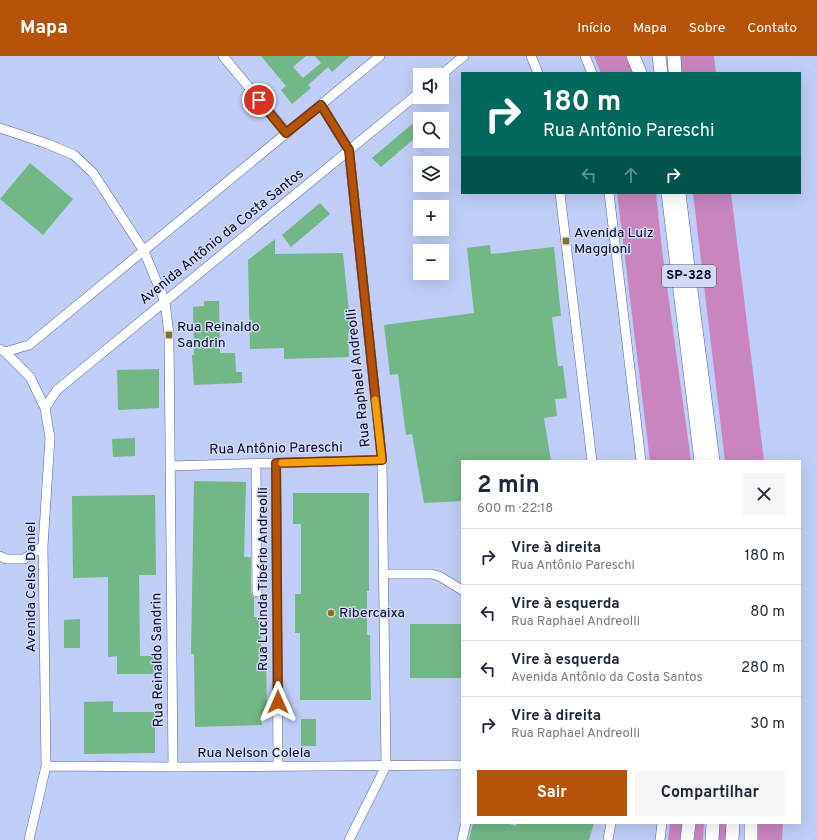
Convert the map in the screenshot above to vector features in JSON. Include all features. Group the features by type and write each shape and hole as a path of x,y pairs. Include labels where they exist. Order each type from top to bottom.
{"highway":[{"path":"633,56 640,72"},
{"path":"654,56 655,72"},
{"path":"659,56 662,72"},
{"path":"674,56 675,72"},
{"path":"660,194 687,353"},
{"name":"SP-328","path":"668,194 700,457"},
{"name":"SP-328","path":"679,194 713,460"},
{"path":"687,840 689,824"},
{"path":"712,840 713,824"},
{"path":"732,840 733,824"},
{"path":"751,824 751,840"}],"street":[{"path":"223,56 286,133"},
{"path":"2,351 29,345 380,56"},
{"path":"449,68 464,56"},
{"path":"531,56 538,72"},
{"path":"585,56 592,72"},
{"name":"Avenida Antônio da Costa Santos","path":"45,408 57,390 413,98"},
{"name":"Rua Raphael Andreolli","path":"321,105 349,150 382,460 386,766 349,840"},
{"name":"Rua Reinaldo Sandrin","path":"0,128 48,144 74,156 93,173 144,251 165,302 169,335 173,767"},
{"path":"560,194 592,460"},
{"path":"609,194 641,460"},
{"name":"Avenida Celso Daniel","path":"2,351 30,377 45,408 50,438 43,546 46,766 30,840"},
{"name":"Rua Antônio Pareschi","path":"170,466 382,460"},
{"name":"Rua Lucinda Tibério Andreolli","path":"276,463 278,766"},
{"path":"256,464 257,592"},
{"path":"0,556 6,559 24,559 43,546"},
{"path":"383,574 431,574 439,576 461,589"},
{"name":"Rua Nelson Colela","path":"46,766 173,767 461,765"},
{"path":"462,840 466,824"},
{"path":"608,840 611,824"},
{"path":"660,840 662,824"}],"shaded area":[{"path":"594,56 629,56 636,72 601,72"},
{"path":"678,56 714,56 716,72 679,72"},
{"path":"617,194 656,194 662,250 691,460 650,460"},
{"path":"693,194 731,194 764,460 725,460"},
{"path":"670,824 684,824 682,840 668,840"},
{"path":"696,824 704,824 703,840 694,840"},
{"path":"719,824 728,824 727,840 718,840"},
{"path":"756,824 783,824 782,840 757,840"}],"building":[{"path":"261,56 306,56 293,67 303,78 321,63 315,56 350,56 332,72 328,67 308,85 311,88 292,104 281,90 286,86"},
{"path":"412,124 413,140 381,167 372,158"},
{"path":"30,163 73,199 43,235 0,199"},
{"path":"320,203 330,214 291,247 282,235"},
{"path":"275,239 275,254 343,253 351,333 348,333 349,357 284,359 284,348 250,349 248,260"},
{"path":"490,245 491,254 554,247 561,316 552,317 558,366 563,366 567,398 555,399 557,416 544,418 551,460 461,460 461,501 424,503 412,434 406,435 398,374 390,375 384,325 474,313 467,248"},
{"path":"204,301 219,301 220,353 235,353 236,372 242,372 242,383 194,385 192,355 194,355 193,307 204,306"},
{"path":"159,369 159,408 118,410 117,370"},
{"path":"135,438 135,456 113,457 112,439"},
{"path":"194,481 246,482 244,557 251,557 251,592 254,597 254,617 261,617 261,656 266,655 267,717 261,717 262,725 195,727 194,654 191,654"},
{"path":"293,493 369,493 369,591 367,591 367,635 370,635 371,700 300,700 300,633 295,633 295,594 301,594 301,524 293,524"},
{"path":"155,495 156,575 139,575 140,656 158,656 158,674 117,674 117,656 108,657 108,577 73,578 72,496"},
{"path":"80,619 80,648 64,648 64,620"},
{"path":"410,624 461,624 461,678 410,678"},
{"path":"113,701 113,712 155,712 155,753 84,754 84,702"},
{"path":"301,719 316,719 316,746 301,746"},
{"path":"473,824 509,824 516,826 517,824 594,824 589,840 469,840"}],"slow traffic":[{"path":"282,463 382,460 375,400"}],"place":[{"name":"Avenida Luiz Maggioni","path":"566,241"},
{"name":"Rua Reinaldo Sandrin","path":"169,335"},
{"name":"Ribercaixa","path":"331,613"}],"route":[{"path":"259,100 286,133 321,105 349,150 382,460 276,463 278,702"}]}
